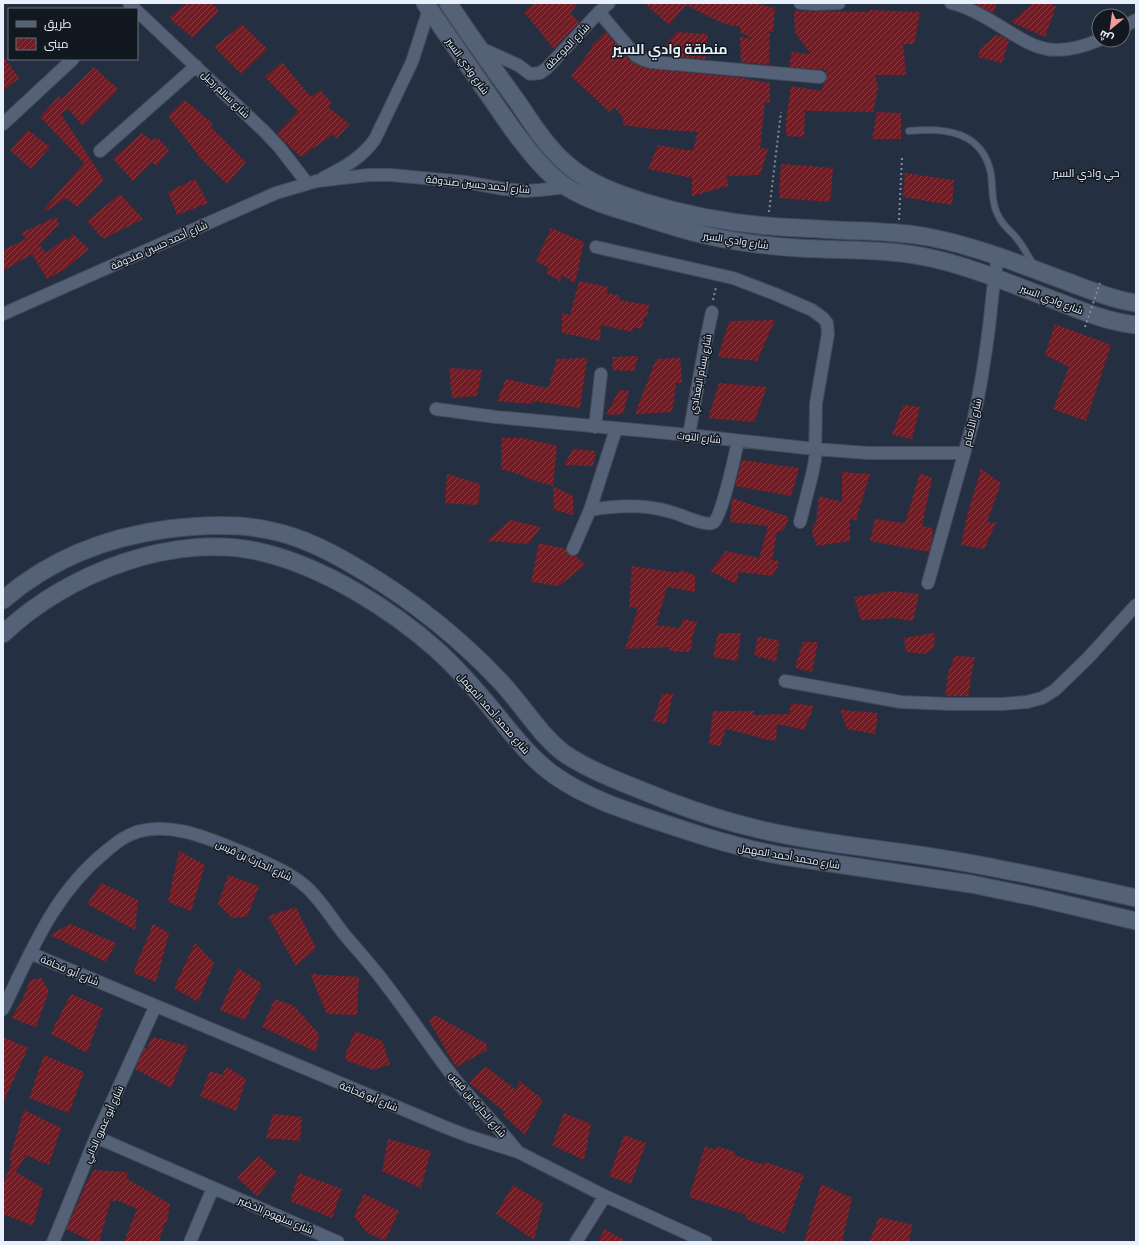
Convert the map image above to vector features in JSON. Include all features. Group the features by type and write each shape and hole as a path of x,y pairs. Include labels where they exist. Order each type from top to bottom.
{"main road":[{"name":"شارع وادي السير","path":"448,3 478,48 541,136 562,160 578,173 609,189 656,205 716,220 767,226 898,233 927,237 950,242 998,257 1103,295 1136,303"},
{"name":"شارع وادي السير","path":"427,6 513,130 549,174 577,193 608,206 703,235 763,245 893,252 934,258 994,277 1080,311 1114,321 1136,325"},
{"path":"567,187 578,173"},
{"name":"شارع محمد أحمد المهمل","path":"3,600 30,579 69,556 134,535 176,528 212,526 246,526 284,534 318,546 355,566 423,612 474,654 492,672 514,695 544,735 554,745 566,754 594,770 678,804 756,829 809,839 981,865 1060,880 1136,898"},
{"name":"شارع محمد أحمد المهمل","path":"3,634 24,616 62,591 93,575 139,558 177,550 207,547 233,548 264,552 303,566 336,581 367,599 402,623 437,650 455,668 476,690 524,749 537,762 563,781 588,795 642,816 752,851 971,884 1039,898 1136,921"}],"street":[{"name":"شارع الموعظة","path":"478,48 518,65 530,74 540,73 547,68 609,3"},
{"path":"800,3 839,3"},
{"path":"951,3 962,6 978,14 1022,40 1043,49 1065,50 1091,43"},
{"name":"شارع أحمد حسين صندوقة","path":"3,314 276,193 312,182 340,169 362,155 371,146 375,139 412,62 427,6"},
{"path":"599,12 636,56 644,60 651,62 820,77"},
{"name":"شارع سالم رحيل","path":"138,13 196,66 280,148 312,182"},
{"path":"3,124 72,60"},
{"path":"100,151 196,66"},
{"name":"شارع أحمد حسين صندوقة","path":"312,182 390,175 466,182 525,191 567,187"},
{"path":"596,247 733,278 754,285 812,310 827,323 828,334 816,403 815,449 812,475 800,522"},
{"name":"شارع الأنعام","path":"928,583 974,416 983,371 994,277 998,257"},
{"name":"شارع بسام البغدادي","path":"689,435 712,312"},
{"path":"595,427 601,374"},
{"name":"شارع التوت","path":"436,409 496,417 689,435 815,449 874,453 964,453"},
{"path":"573,549 590,510 616,429"},
{"path":"590,510 624,505 641,506 671,512 705,524 712,524 718,516 723,504 738,441"},
{"path":"785,681 901,702 1002,704 1027,702 1042,698 1055,690 1088,658 1136,605"},
{"name":"شارع الحارث بن قيس","path":"3,1009 43,928 60,900 82,873 122,839 133,833 158,829 190,833 207,838 281,871 304,885 387,985 454,1078 518,1152"},
{"name":"شارع أبو قحافة","path":"30,953 155,1007 445,1127 482,1141 518,1152 605,1196 706,1242"},
{"name":"شارع أبو عمرو الداني","path":"52,1242 96,1137 155,1007"},
{"name":"شارع سلهوم الخضير","path":"96,1137 338,1242"},
{"path":"190,1242 213,1188"},
{"path":"576,1242 605,1196"}],"lane":[{"path":"909,132 925,130 944,131 959,134 972,141 980,148 987,159 991,175 994,204 997,213 1002,223 1028,254 1037,270"}],"path":[{"path":"767,226 780,112"},
{"path":"898,233 902,157"},
{"path":"712,312 718,274"},
{"path":"1085,328 1100,283"}],"building":[{"path":"186,3 212,3 219,11 193,38 169,18"},
{"path":"534,3 578,3 570,13 579,22 554,49 524,12"},
{"path":"644,3 755,3 775,8 773,32 770,31 769,65 741,62 740,37 753,39 740,32 740,27 724,24 686,5 669,25"},
{"path":"973,3 997,3 993,13"},
{"path":"1033,3 1048,3 1056,6 1045,37 1011,22"},
{"path":"870,10 920,12 914,44 903,44 906,75 875,75 878,88 873,112 805,111 804,137 786,136 786,120 791,86 822,91 823,84 827,77 827,70 789,67 792,52 811,54 795,33 794,11 870,12"},
{"path":"242,24 267,49 241,74 214,47"},
{"path":"606,32 630,61 642,67 746,78 770,83 770,103 765,102 760,148 768,149 760,175 727,176 728,186 692,196 692,178 648,169 658,145 693,150 698,132 622,125 624,119 614,107 609,112 571,76 592,48 591,46"},
{"path":"677,32 708,34 705,59 656,55"},
{"path":"996,35 1009,40 1002,63 978,57 980,49"},
{"path":"3,56 19,78 3,91"},
{"path":"282,62 311,97 320,90 332,103 328,107 350,124 336,139 333,134 301,157 277,134 298,111 265,77"},
{"path":"94,67 118,89 83,126 68,109 61,114 104,180 77,207 66,198 46,211 44,209 84,163 40,117 59,96 62,99"},
{"path":"185,100 213,124 210,126 246,162 227,184 198,156 168,116"},
{"path":"877,112 901,113 901,139 872,139"},
{"path":"28,130 50,147 31,169 10,150"},
{"path":"142,133 151,140 158,138 169,150 156,166 152,162 133,181 113,159"},
{"path":"781,164 833,168 830,202 779,198"},
{"path":"905,173 954,180 952,205 903,197"},
{"path":"195,179 208,203 177,215 168,192"},
{"path":"120,194 143,219 105,238 102,238 87,221"},
{"path":"56,217 59,224 39,245 46,253 65,238 67,240 73,234 89,249 65,269 47,279 32,254 3,271 3,250 26,239 21,233"},
{"path":"551,228 584,242 575,283 562,275 560,281 546,273 548,268 536,261"},
{"path":"579,281 608,287 607,293 620,296 619,300 649,305 647,317 644,316 642,329 634,327 632,332 601,325 600,341 562,333 562,313 570,315"},
{"path":"775,320 757,361 718,357 729,321"},
{"path":"1055,324 1111,345 1086,421 1053,409 1069,367 1045,355"},
{"path":"638,356 634,371 612,370 613,357"},
{"path":"587,358 580,408 533,401 532,404 497,401 506,379 548,388 557,359"},
{"path":"680,358 682,383 676,383 672,412 635,414 656,359"},
{"path":"449,368 482,370 477,396 452,398"},
{"path":"719,383 767,387 754,422 708,418"},
{"path":"619,390 629,391 623,414 606,415"},
{"path":"903,405 920,407 912,439 892,435"},
{"path":"502,438 523,438 557,446 553,486 501,469"},
{"path":"573,449 596,451 593,466 564,465"},
{"path":"742,460 799,468 791,496 735,486"},
{"path":"981,469 1001,483 987,522 996,523 984,549 961,545 968,512"},
{"path":"842,472 870,474 856,520 850,519 850,541 817,546 812,533 814,523 816,524 819,496 842,502"},
{"path":"920,473 932,478 922,526 933,528 929,552 870,541 875,519 905,523"},
{"path":"447,474 480,484 478,505 445,503"},
{"path":"553,486 573,496 573,515 554,510"},
{"path":"732,498 789,517 784,530 777,532 772,560 780,561 773,576 739,572 736,584 710,571 726,551 759,558 768,526 730,522"},
{"path":"510,520 541,527 528,544 487,541"},
{"path":"539,543 566,549 570,556 576,556 585,565 559,586 531,582"},
{"path":"632,566 679,573 680,570 695,575 695,592 667,587 656,625 680,628 683,619 697,622 691,641 693,642 689,652 669,651 671,647 625,649 638,608 629,607"},
{"path":"892,591 919,594 913,621 893,618 861,620 854,597"},
{"path":"718,633 741,633 737,661 713,657"},
{"path":"935,633 934,648 925,654 906,652 904,638"},
{"path":"758,637 779,640 776,662 754,655"},
{"path":"803,642 818,642 812,672 795,668"},
{"path":"955,656 975,657 968,696 945,696 948,673"},
{"path":"662,694 673,694 666,724 653,721"},
{"path":"791,703 814,706 804,730 777,724 776,741 762,739 726,729 720,746 709,744 713,711 755,711 753,715 789,714"},
{"path":"840,710 878,713 875,734 847,729"},
{"path":"179,851 205,865 191,911 168,902"},
{"path":"228,875 259,886 247,917 232,918 218,904"},
{"path":"101,883 138,900 135,930 87,904"},
{"path":"296,907 316,948 296,966 268,916"},
{"path":"70,924 116,943 106,962 50,935"},
{"path":"153,924 169,933 156,982 133,973"},
{"path":"195,943 214,963 198,1002 174,988"},
{"path":"238,968 262,984 245,1020 220,1010"},
{"path":"310,974 359,977 357,1015 327,1014"},
{"path":"41,978 49,991 36,1027 11,1018 22,1001 30,980"},
{"path":"71,994 103,1008 87,1053 51,1034"},
{"path":"275,999 294,1006 319,1034 316,1052 262,1027"},
{"path":"435,1015 487,1044 487,1050 456,1067 429,1021"},
{"path":"355,1031 382,1041 390,1064 374,1070 347,1061 345,1055"},
{"path":"3,1037 28,1048 3,1103"},
{"path":"152,1037 188,1046 171,1088 135,1069 144,1048 147,1049"},
{"path":"44,1055 84,1072 69,1113 29,1098"},
{"path":"485,1066 516,1090 520,1081 543,1100 525,1135 503,1115 505,1112 469,1083"},
{"path":"227,1067 246,1079 236,1111 200,1096 210,1071 222,1075"},
{"path":"24,1110 61,1128 49,1165 26,1155 16,1172 43,1188 33,1226 3,1214 3,1185 12,1161 9,1160"},
{"path":"564,1113 591,1124 584,1160 552,1145"},
{"path":"273,1114 302,1117 300,1141 266,1138"},
{"path":"624,1135 646,1143 631,1184 609,1176"},
{"path":"388,1139 431,1151 421,1188 382,1171"},
{"path":"705,1146 716,1150 717,1146 735,1152 734,1155 764,1165 765,1162 804,1175 784,1233 745,1219 746,1215 689,1197"},
{"path":"258,1156 277,1172 257,1196 237,1178"},
{"path":"94,1170 128,1172 126,1178 170,1204 167,1223 165,1222 159,1242 124,1242 137,1209 117,1200 116,1202 111,1200 99,1242 93,1242 66,1229 84,1187"},
{"path":"299,1173 342,1189 332,1218 290,1201"},
{"path":"821,1184 852,1198 842,1242 804,1242"},
{"path":"513,1185 543,1203 534,1240 496,1214"},
{"path":"364,1194 399,1211 385,1241 366,1232 354,1216"},
{"path":"879,1217 913,1225 908,1242 869,1242"},
{"path":"605,1229 627,1242 597,1242"}],"district":[{"name":"منطقة وادي السير","path":"670,49"},
{"name":"حي وادي السير","path":"1086,173"}]}
